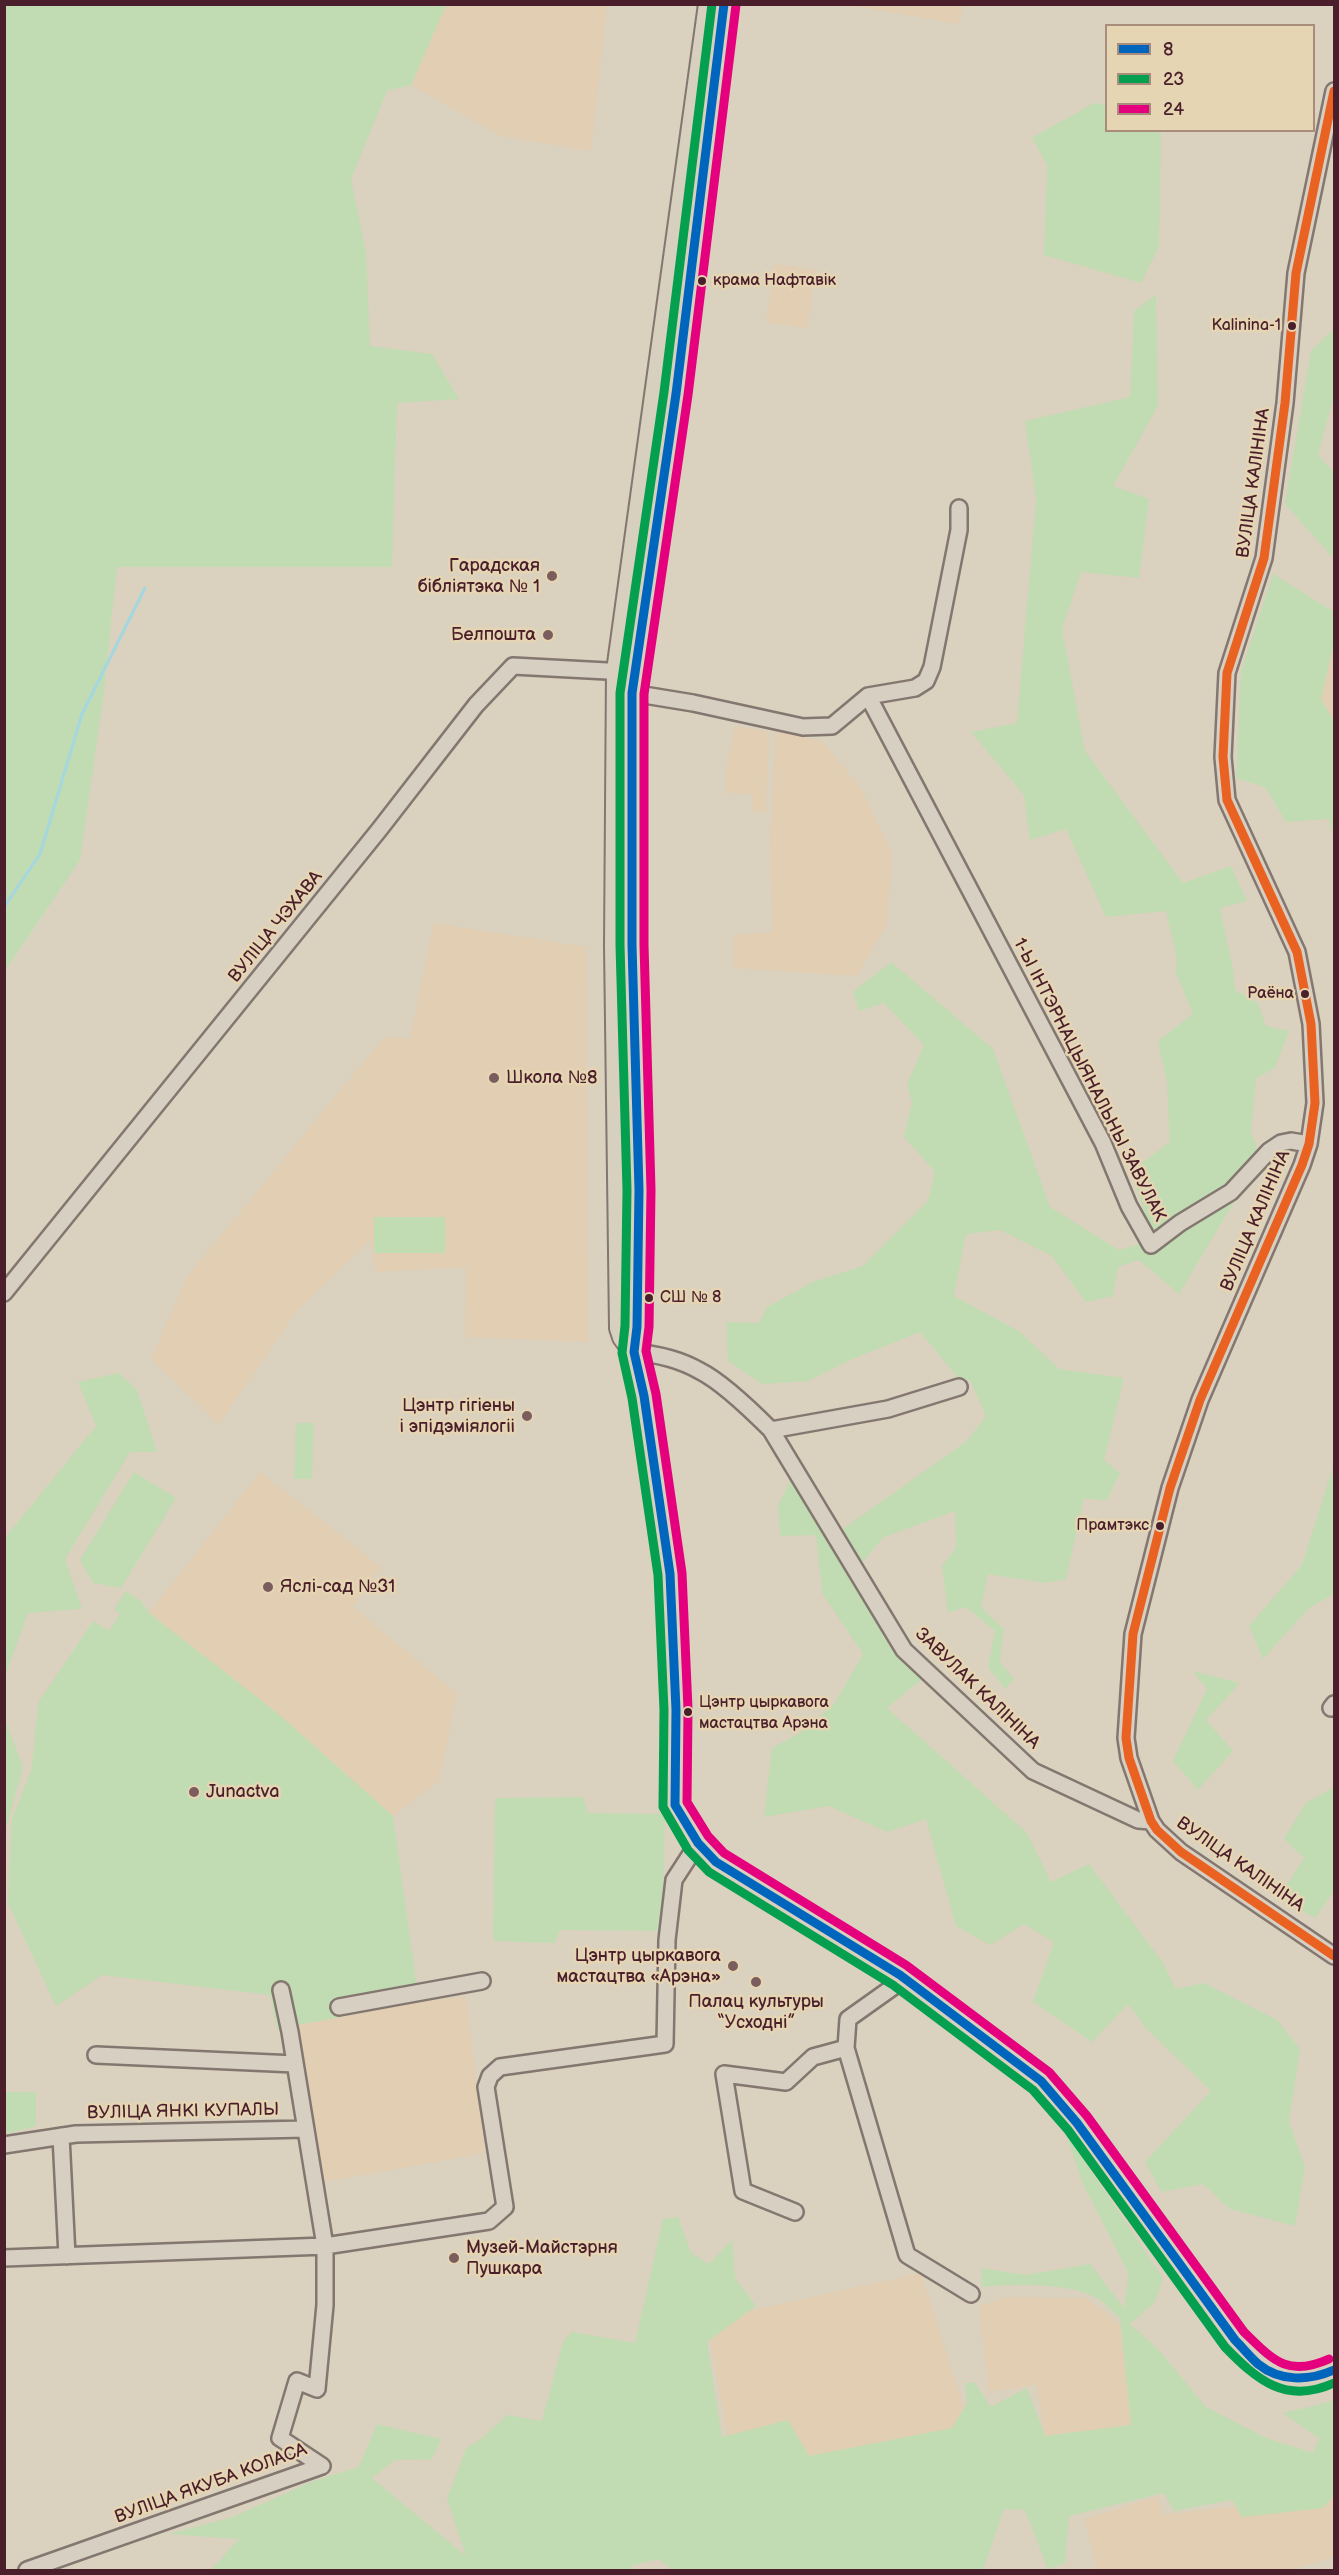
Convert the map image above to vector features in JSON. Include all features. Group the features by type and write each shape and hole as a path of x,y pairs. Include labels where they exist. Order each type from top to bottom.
{"main road":[{"path":"709,4 676,394 626,672 624,945 639,1190 637,1327 634,1352 644,1396 670,1575 676,1710 675,1805 698,1843 716,1862 900,1975 1020,2063 1060,2101 1235,2340 1262,2367 1285,2377 1306,2379 1323,2376 1335,2370"},
{"path":"689,222 724,4"},
{"path":"624,945 632,693 626,672"}],"street":[{"name":"ВУЛІЦА КАЛІНІНА","path":"1335,92 1296,273 1285,404 1264,558 1227,673 1223,758 1227,800 1297,952 1311,1024 1315,1102 1309,1144 1288,1203 1200,1400 1170,1488 1133,1634 1126,1738 1129,1758 1151,1821 1157,1830 1181,1852 1335,1956"},
{"path":"632,693 693,703 803,727 832,726 868,696 915,688 926,681 932,667 959,530 959,508"},
{"name":"ВУЛІЦА ЧЭХАВА","path":"4,1293 379,830 476,705 513,666 626,672"},
{"name":"1-Ы ІНТЭРНАЦЫЯНАЛЬНЫ ЗАВУЛАК","path":"868,696 1103,1143 1129,1206 1151,1245 1180,1223 1231,1192 1269,1151 1281,1143 1291,1141 1309,1144"},
{"name":"ЗАВУЛАК КАЛІНІНА","path":"634,1352 655,1354 701,1371 752,1412 771,1431 904,1650 1033,1771 1137,1820 1151,1821"},
{"path":"771,1431 888,1409 958,1388"},
{"path":"5,2258 325,2246 489,2221 505,2207 486,2087 490,2076 500,2067 665,2044 666,1940 674,1880 698,1843"},
{"path":"900,1975 893,1987 848,2019 846,2048 906,2255 971,2294"},
{"path":"339,2007 482,1981"},
{"path":"281,1990 325,2246"},
{"path":"795,2212 743,2191 723,2074 786,2082 813,2057 846,2048"},
{"path":"96,2055 295,2064"},
{"name":"ВУЛІЦА ЯНКІ КУПАЛЫ","path":"4,2145 62,2136 306,2129"},
{"path":"62,2136 67,2256"},
{"name":"ВУЛІЦА ЯКУБА КОЛАСА","path":"27,2571 322,2466 280,2438 297,2381 316,2389 325,2305 325,2246"}],"shaded area":[{"path":"962,4 963,5 959,24 848,5"},
{"path":"446,5 607,5 591,151 501,136 411,85"},
{"path":"775,264 816,270 807,328 766,322"},
{"path":"1334,643 1334,721 1321,699"},
{"path":"735,726 769,732 766,813 752,812 752,794 726,793 726,771"},
{"path":"776,731 822,741 861,788 892,852 887,924 857,976 734,968 733,935 772,932 770,839"},
{"path":"434,923 586,947 588,1342 465,1337 466,1267 376,1272 370,1240 296,1312 219,1424 151,1359 187,1277 384,1037 410,1038"},
{"path":"260,1472 381,1567 353,1607 457,1694 439,1781 393,1816 276,1712 149,1613"},
{"path":"466,1996 485,2153 325,2182 296,2025 419,2002"},
{"path":"921,2273 971,2430 796,2469 728,2440 707,2320"},
{"path":"1007,2297 1086,2298 1120,2324 1131,2425 1045,2436 1037,2385 989,2392 979,2306"},
{"path":"1334,2494 1334,2557 1291,2570 1097,2570 1084,2519 1158,2496 1163,2515"}],"green space":[{"path":"4,5 446,5 411,85 387,91 351,179 366,252 370,346 432,354 459,399 397,403 392,567 117,567 103,699 80,860 5,971"},
{"path":"1094,103 1105,105 1105,132 1161,132 1159,246 1141,283 1044,255 1047,165 1032,138"},
{"path":"1156,295 1158,406 1113,486 1149,499 1139,578 1081,572 1062,629 1085,751 1183,883 1231,866 1247,901 1220,908 1233,969 1235,990 1258,1003 1266,1026 1289,1031 1275,1068 1256,1078 1251,1132 1258,1151 1229,1186 1152,1236 1131,1171 1170,1142 1167,1083 1158,1041 1193,1014 1176,973 1177,959 1166,911 1106,917 1066,829 1030,840 1024,795 971,732 1017,723 1036,500 1025,421 1130,397 1134,311"},
{"path":"1334,329 1334,395 1318,455 1334,472 1334,559 1285,504 1311,351"},
{"path":"1273,574 1334,612 1334,643 1321,699 1334,721 1334,838 1329,819 1286,822 1265,787 1236,778 1241,672"},
{"path":"891,962 993,1049 1050,1207 1119,1250 1139,1244 1155,1251 1242,1189 1179,1294 1139,1260 1118,1267 1113,1296 1086,1302 1052,1256 1000,1230 966,1234 954,1296 1020,1332 1059,1369 1124,1378 1104,1460 1120,1473 1106,1501 1084,1498 1066,1579 1045,1583 988,1574 981,1607 1004,1629 1000,1662 1014,1679 1005,1689 988,1667 995,1631 966,1607 948,1613 942,1566 956,1548 955,1511 884,1537 861,1564 843,1529 967,1441 986,1416 970,1380 961,1381 920,1332 850,1360 808,1381 762,1384 728,1361 726,1322 759,1323 767,1307 813,1282 863,1266 928,1201 935,1172 904,1137 912,1103 907,1084 924,1045 884,1003 859,1011 853,992"},
{"path":"374,1217 445,1217 445,1253 374,1253"},
{"path":"119,1373 137,1390 157,1452 130,1452 65,1559 82,1609 28,1613 5,1676 5,1538 96,1426 78,1382"},
{"path":"296,1423 314,1423 312,1479 294,1479"},
{"path":"1334,1464 1334,1594 1309,1608 1263,1659 1249,1626 1302,1565"},
{"path":"134,1472 176,1498 121,1588 93,1583 80,1560"},
{"path":"792,1477 898,1652 922,1679 887,1708 1027,1833 1051,1882 1089,1864 1163,1963 1176,1989 1204,1983 1277,2020 1300,2049 1289,2122 1305,2167 1295,2226 1230,2209 1203,2184 1162,2192 1145,2162 1211,2091 1147,2029 1128,2004 1092,2042 1033,2002 1054,1942 1024,1924 990,1945 956,1926 926,1819 887,1832 829,1806 764,1817 772,1748 800,1733 835,1703 863,1654 822,1593 816,1535 780,1536 778,1505"},
{"name":"Junactva","path":"126,1591 141,1601 149,1613 276,1712 393,1816 419,2002 277,2029 270,1995 102,1975 56,2006 8,1903 12,1819 32,1768 38,1703 93,1621 109,1631 120,1614 114,1609"},
{"path":"1193,1671 1240,1683 1206,1720 1233,1751 1198,1790 1173,1761 1207,1689"},
{"path":"5,1719 23,1767 5,1834"},
{"path":"1334,1787 1334,1891 1315,1918 1278,1899 1304,1858 1284,1839 1306,1803"},
{"path":"583,1797 588,1813 665,1814 662,1931 560,1930 555,1943 493,1941 495,1798"},
{"path":"5,2092 36,2092 36,2126 5,2134"},
{"path":"1066,2134 1163,2278 1155,2302 1130,2324 1158,2349 1206,2407 1266,2438 1313,2453 1319,2438 1283,2413 1329,2402 1334,2398 1334,2495 1323,2508 1242,2517 1232,2500 1174,2511 1164,2493 1069,2516 1065,2563 1048,2569 1025,2510 1004,2509 983,2570 672,2570 659,2559 631,2566 633,2570 211,2570 239,2539 168,2534 233,2517 313,2481 359,2467 377,2424 441,2439 432,2459 395,2460 372,2478 466,2556 447,2499 466,2448 480,2440 507,2415 542,2421 563,2342 572,2332 635,2343 663,2219 678,2217 691,2253 709,2264 732,2240 735,2278 756,2306 707,2342 722,2437 788,2420 809,2456 952,2428 967,2403 965,2383 975,2383 991,2407 1027,2388 1045,2436 1131,2425 1120,2318 1098,2299 1087,2293 1058,2287 1025,2285 982,2287 981,2268 1025,2275 1090,2264 1124,2308 1129,2274 1083,2184"}],"waterway":[{"path":"4,907 40,854 82,714 145,588"}],"transit line":[{"name":"23","path":"712,4 664,392 620,693 620,945 627,1190 625,1326 622,1353 632,1398 658,1575 664,1710 663,1807 688,1850 709,1872 893,1985 1033,2090 1068,2130 1225,2347 1249,2370 1273,2386 1287,2390 1317,2389 1334,2383"},
{"name":"8","path":"724,4 676,394 632,693 632,945 639,1190 637,1327 634,1352 644,1396 670,1574 676,1710 675,1805 698,1843 716,1862 900,1975 1041,2081 1077,2123 1235,2340 1258,2364 1276,2374 1295,2378 1315,2376 1334,2370"},
{"name":"24","path":"736,5 688,395 644,694 644,945 651,1190 649,1327 646,1351 656,1394 682,1573 688,1709 687,1802 708,1836 724,1853 906,1965 1049,2072 1087,2116 1244,2332 1263,2350 1281,2363 1291,2366 1302,2367 1329,2359"},
{"path":"1334,91 1296,273 1285,403 1264,558 1227,673 1223,757 1227,800 1297,952 1311,1024 1315,1103 1309,1144 1302,1165 1200,1400 1170,1488 1133,1634 1126,1738 1129,1758 1151,1821 1157,1830 1181,1852 1334,1956"}],"place":[{"name":"крама Нафтавік","path":"702,281"},
{"name":"Kalinina-1","path":"1292,326"},
{"name":"Гарадская бібліятэка № 1","path":"552,576"},
{"name":"Белпошта","path":"548,635"},
{"name":"Раёна","path":"1305,994"},
{"name":"Школа №8","path":"494,1078"},
{"name":"СШ № 8","path":"649,1298"},
{"name":"Цэнтр гігіены і эпідэміялогіі","path":"527,1416"},
{"name":"Прамтэкс","path":"1160,1526"},
{"name":"Яслі-сад №31","path":"268,1587"},
{"name":"Цэнтр цыркавога мастацтва Арэна","path":"688,1712"},
{"name":"Junactva","path":"194,1792"},
{"name":"Цэнтр цыркавога мастацтва «Арэна»","path":"733,1966"},
{"name":"Палац культуры “Усходні”","path":"756,1982"},
{"name":"Музей-Майстэрня Пушкара","path":"454,2258"}]}
